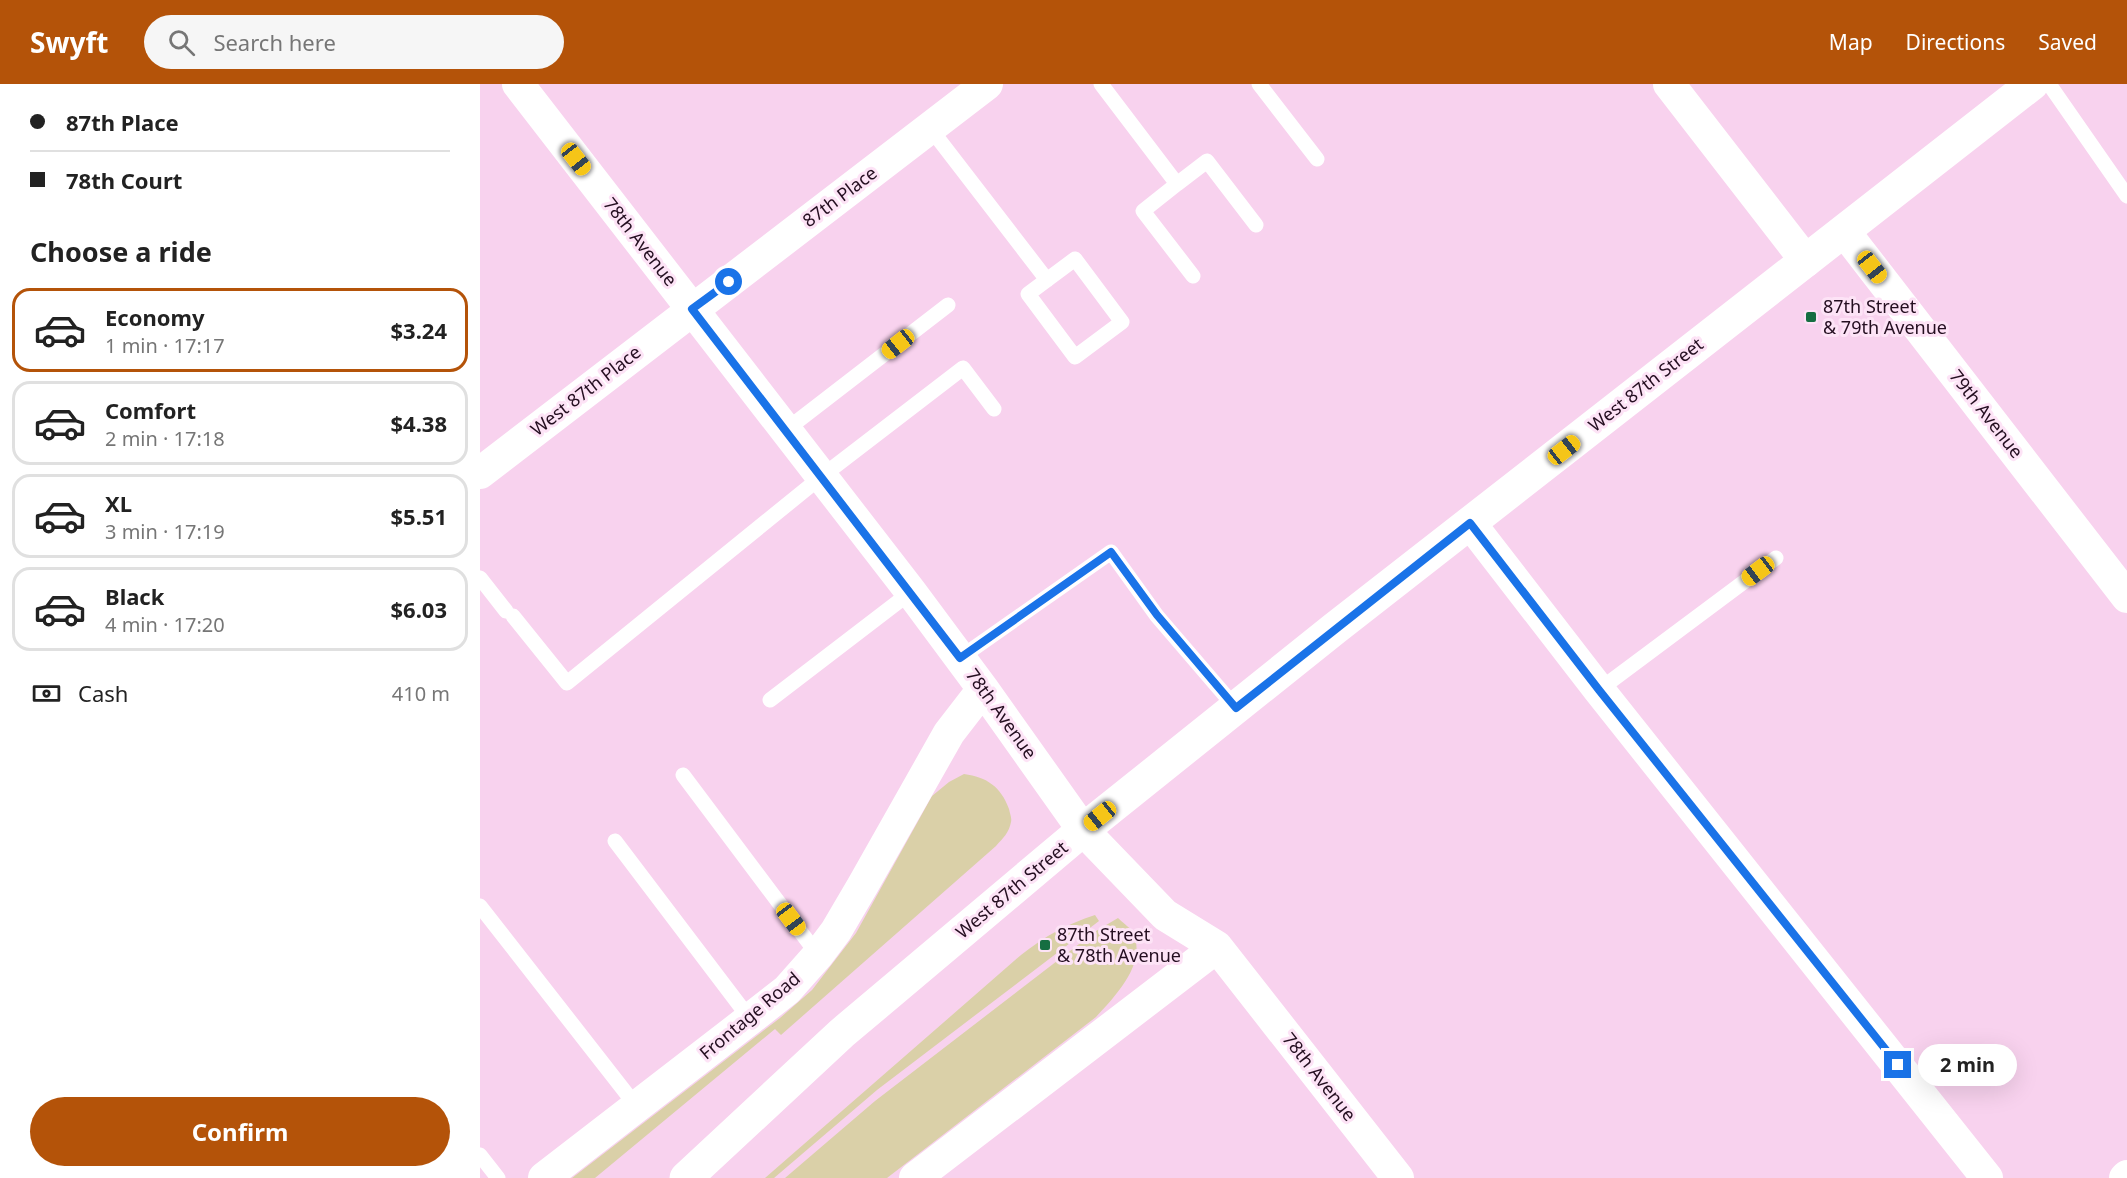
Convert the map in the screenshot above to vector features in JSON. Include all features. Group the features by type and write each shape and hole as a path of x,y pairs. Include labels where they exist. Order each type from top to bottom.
{"main road":[{"name":"West 87th Street","path":"687,1178 842,1033 1083,830 1470,523 2032,84"}],"street":[{"name":"78th Avenue","path":"518,84 911,592 1083,830 1165,915 1217,947 1398,1178"},
{"name":"87th Place","path":"692,309 987,84"},
{"path":"1669,84 1806,261"},
{"name":"79th Avenue","path":"1844,231 2127,597"},
{"name":"West 87th Place","path":"483,466 692,309"},
{"path":"1470,523 1599,690 1987,1178"},
{"name":"Frontage Road","path":"544,1178 787,990 818,956 836,931 949,733 983,689"},
{"path":"915,1178 1217,947"}],"lane":[{"path":"1101,84 1177,184"},
{"path":"1259,84 1317,159"},
{"path":"2049,84 2127,196"},
{"path":"930,128 1047,280"},
{"path":"1192,276 1143,211 1207,161 1256,225"},
{"path":"1075,259 1122,322 1075,357 1028,294 1047,280 1075,259"},
{"path":"786,430 948,305"},
{"path":"480,578 567,683 821,477 963,368 994,409"},
{"path":"960,658 1111,552 1157,615 1236,708"},
{"path":"1599,690 1776,558"},
{"path":"770,700 911,592"},
{"path":"683,774 818,956"},
{"path":"615,841 750,1019"},
{"path":"480,906 637,1107"},
{"path":"480,1155 498,1178"}],"shaded area":[{"path":"964,774 992,784 1006,801 1011,822 1007,832 996,846 781,1035 775,1029 595,1178 572,1178 780,1018 812,990 856,933 932,796 949,782"},
{"path":"1095,915 1099,921 877,1090 774,1178 765,1178 1021,955 1056,931"},
{"path":"1118,918 1132,931 1136,943 1136,955 1128,978 1096,1017 887,1178 785,1178 875,1101 1096,931"}],"place":[{"name":"87th Street & 79th Avenue","path":"1811,317"},
{"name":"87th Street & 78th Avenue","path":"1045,945"}],"route":[{"path":"729,282 692,309 960,658 1111,552 1157,615 1236,708 1470,523 1599,690 1898,1065"}]}
